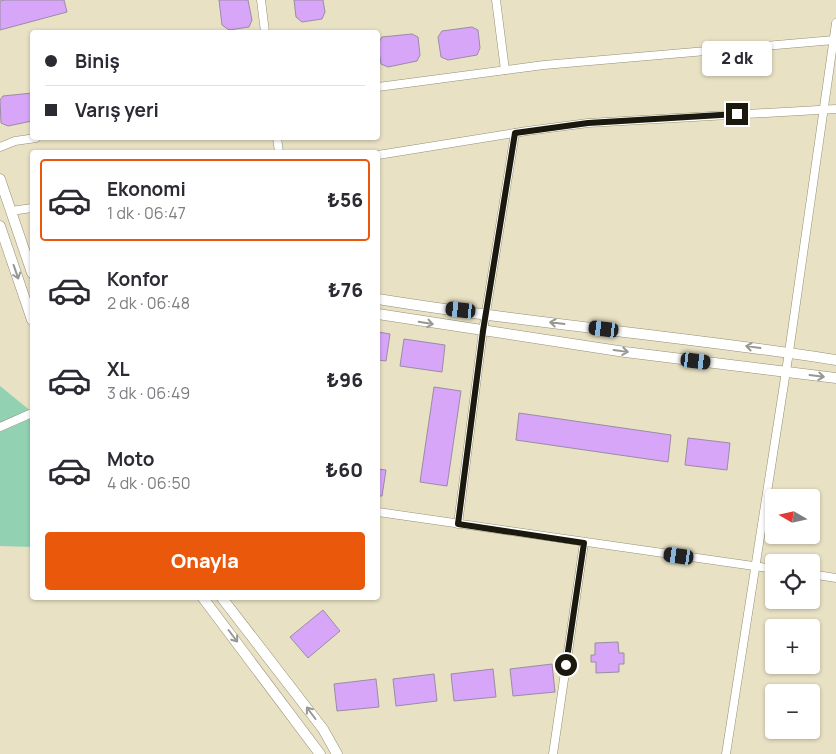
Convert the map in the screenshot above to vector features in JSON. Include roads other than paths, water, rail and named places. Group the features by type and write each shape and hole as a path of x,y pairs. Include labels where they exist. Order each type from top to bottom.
{"street":[{"path":"261,0 265,30"},
{"path":"496,0 504,70"},
{"path":"726,754 789,352 836,23"},
{"path":"380,87 504,70 688,51 834,40"},
{"path":"380,155 588,123 824,108 836,109"},
{"path":"458,524 483,331 515,133"},
{"path":"0,147 15,141 30,139"},
{"path":"0,179 30,267"},
{"path":"11,211 30,208"},
{"path":"0,226 30,314"},
{"path":"380,299 789,352 836,360"},
{"path":"380,314 483,331 836,378"},
{"path":"0,427 30,414"},
{"path":"380,512 765,568"},
{"path":"553,754 584,543"},
{"path":"820,575 836,578"},
{"path":"204,600 320,754"},
{"path":"224,600 323,729 337,754"}]}
